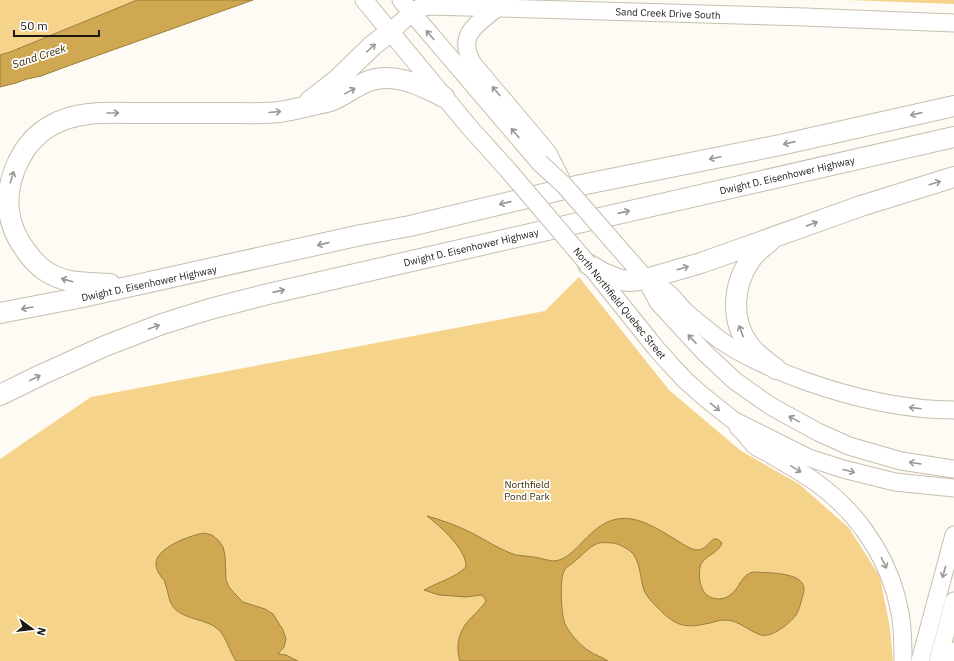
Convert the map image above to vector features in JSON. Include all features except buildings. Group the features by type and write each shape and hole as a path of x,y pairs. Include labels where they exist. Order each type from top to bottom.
{"highway":[{"path":"300,108 322,93 372,46 390,32"},
{"path":"133,286 100,283 86,284 64,280 44,270 22,246 12,226 9,214 9,196 12,178 22,153 39,133 74,116 87,114 278,112 332,101 364,82 385,78 405,80 444,97"},
{"name":"Dwight D. Eisenhower Highway","path":"0,313 78,298 410,226 574,187 780,145 954,106"},
{"name":"Dwight D. Eisenhower Highway","path":"0,395 105,346 162,324 210,309 380,268 954,137"},
{"path":"588,264 621,280 630,281 646,279 701,263 861,206 954,177"},
{"path":"775,237 755,255 743,272 739,284 736,312 744,338 750,347 776,369"}],"main road":[{"name":"North Northfield Quebec Street","path":"364,0 471,129 588,264 655,347 692,386 719,410 733,420 809,458 843,469 895,482 954,488"},
{"path":"401,0 546,161 564,185 646,279 658,302 705,353 735,381 769,405 836,441 901,461 954,469"},
{"name":"Sand Creek Drive South","path":"390,32 419,8 430,6 805,16 954,23"},
{"path":"496,8 470,32 467,39 466,48 473,64 548,152 546,161"},
{"path":"646,279 667,293 687,313 720,340 748,357 776,369 830,390 870,400 893,405 954,410"},
{"path":"733,420 755,445 800,471 835,498 866,531 886,568 894,588 900,611 903,637 903,661"},
{"path":"920,661 954,535"},
{"path":"938,661 954,601"},
{"path":"950,661 954,651"}],"green space":[{"path":"0,0 137,0 0,55"},
{"path":"848,0 954,0 954,4"},
{"name":"Northfield Pond Park","path":"579,277 669,390 741,451 799,484 849,528 880,577 890,628 893,661 0,661 0,459 91,397 545,311"}],"water":[{"name":"Sand Creek","path":"137,0 253,0 41,76 0,87 0,55"},
{"path":"427,516 461,528 510,553 552,561 562,559 570,554 596,529 606,523 618,519 632,519 643,522 663,532 692,549 703,549 715,539 718,539 722,543 718,549 703,561 700,566 699,575 702,589 710,597 720,599 732,594 746,576 754,572 787,575 798,579 802,583 804,592 796,615 785,626 770,634 761,635 730,620 720,620 708,624 692,626 682,625 668,617 647,596 644,590 638,563 633,554 627,549 614,543 599,543 589,548 565,569 561,584 562,607 565,624 572,635 586,649 608,661 460,661 458,644 461,633 467,623 486,601 481,595 466,597 439,595 424,590 452,577 466,567 465,560 458,546"},
{"path":"204,533 212,535 223,547 225,555 226,580 229,587 243,602 265,609 273,614 283,630 286,639 284,647 278,654 286,655 298,661 236,661 224,636 218,629 208,623 186,616 173,607 164,581 157,570 157,558 167,548 175,543 191,536"}]}
